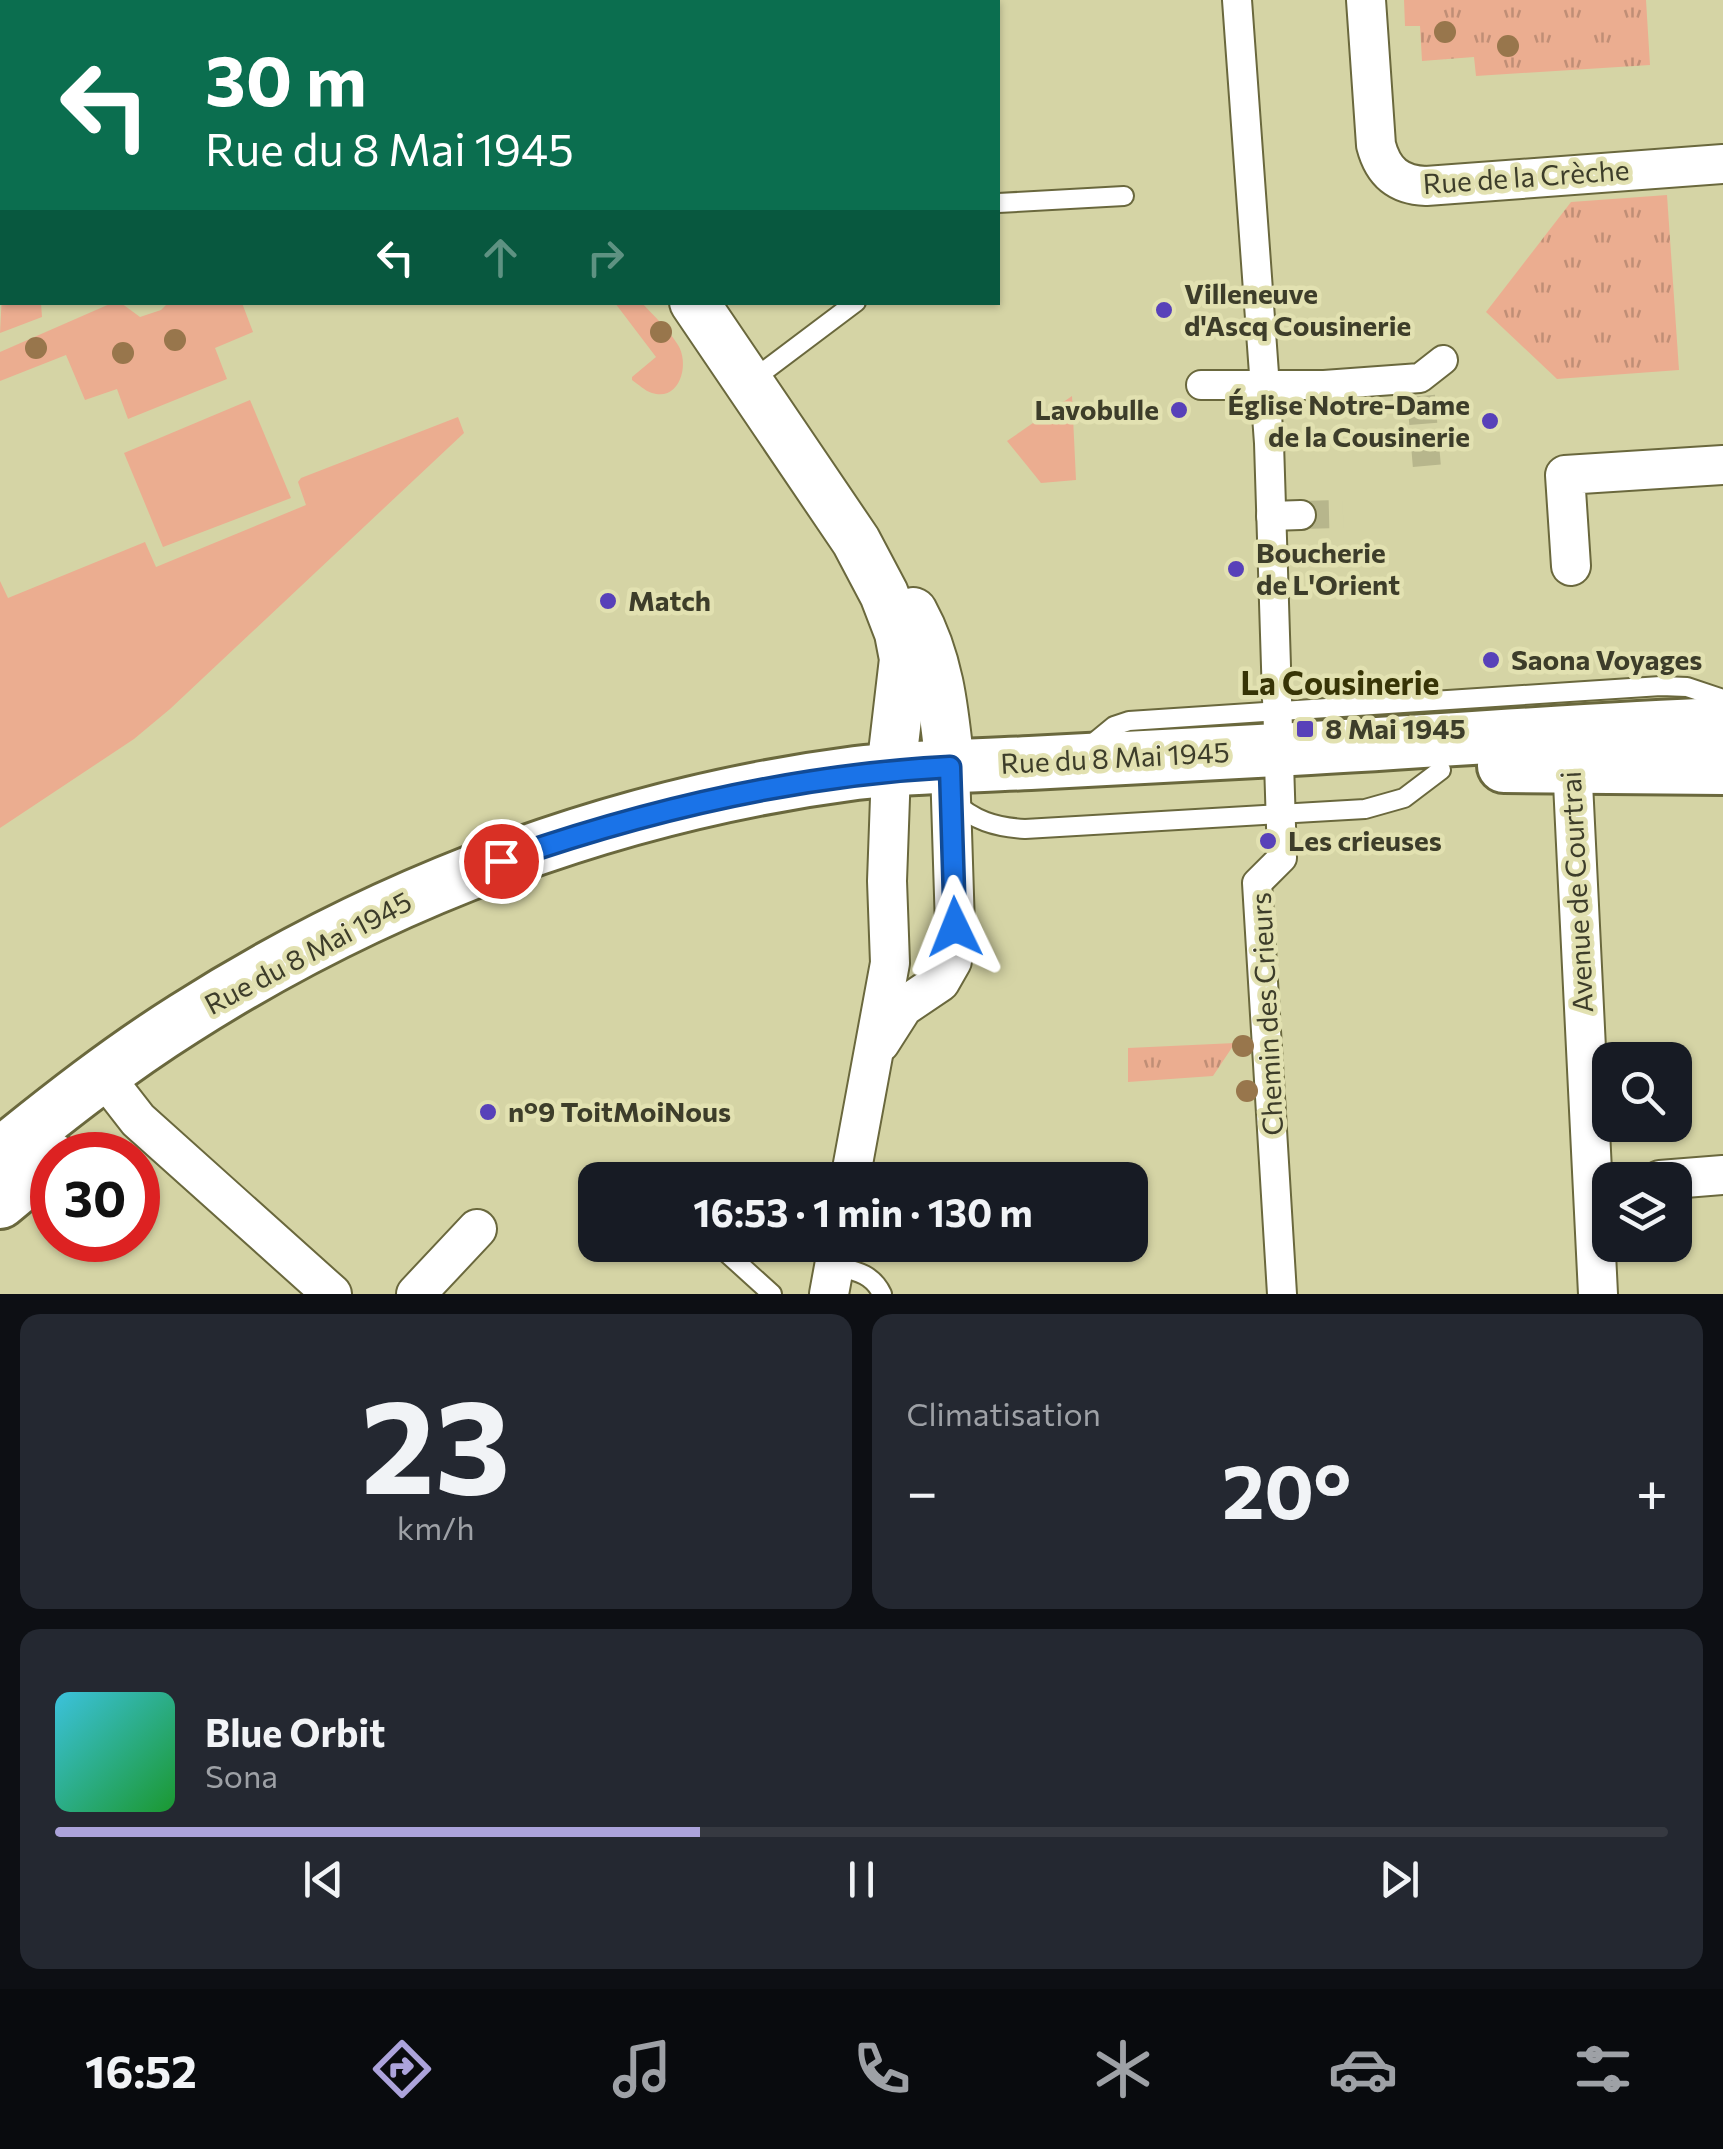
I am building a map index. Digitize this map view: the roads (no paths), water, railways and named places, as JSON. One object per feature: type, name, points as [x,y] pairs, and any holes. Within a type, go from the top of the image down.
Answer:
[{"type":"main road","name":"Rue du 8 Mai 1945","points":[[951,783],[1073,761],[1441,770],[1723,724]]},
{"type":"main road","name":"Rue du 8 Mai 1945","points":[[21,1173],[200,1009],[329,935],[501,861],[693,804],[834,776],[891,788],[1571,748],[1723,768]]},
{"type":"street","name":"Chemin des Crieurs","points":[[1238,0],[1270,443],[1282,858],[1257,882],[1282,1294]]},
{"type":"street","name":"Rue de la Crèche","points":[[1366,0],[1376,145],[1384,167],[1404,184],[1426,186],[1723,164]]},
{"type":"street","points":[[681,305],[746,384]]},
{"type":"street","points":[[696,305],[856,541],[896,587],[923,629],[939,675],[951,783],[955,927],[952,961],[940,982],[903,1007],[874,1054]]},
{"type":"street","points":[[1200,385],[1421,387],[1443,360]]},
{"type":"street","points":[[1571,566],[1565,476],[1723,465]]},
{"type":"street","points":[[1271,516],[1301,515]]},
{"type":"street","points":[[853,1162],[890,963],[887,881],[891,788],[903,678],[903,644],[884,594],[856,541]]},
{"type":"street","name":"Avenue de Courtrai","points":[[1571,748],[1599,1162]]},
{"type":"street","points":[[113,1089],[332,1294]]},
{"type":"street","points":[[1692,1177],[1723,1175]]},
{"type":"street","points":[[416,1294],[477,1229]]},
{"type":"street","name":"Avenue de Courtrai","points":[[1598,1294],[1599,1262]]},
{"type":"lane","points":[[1000,203],[1124,196]]},
{"type":"lane","points":[[746,384],[852,305]]},
{"type":"lane","points":[[1279,765],[1660,686],[1687,687],[1723,700]]},
{"type":"lane","points":[[737,1262],[772,1294]]},
{"type":"lane","points":[[833,1268],[866,1274],[882,1294]]},
{"type":"tunnel","points":[[1421,396],[1427,468]]},
{"type":"tunnel","points":[[1301,515],[1343,514]]},
{"type":"place","name":"Villeneuve d'Ascq Cousinerie","points":[[1164,310]]},
{"type":"place","name":"Lavobulle","points":[[1179,410]]},
{"type":"place","name":"Église Notre-Dame de la Cousinerie","points":[[1490,421]]},
{"type":"place","name":"Boucherie de L'Orient","points":[[1236,569]]},
{"type":"place","name":"Match","points":[[608,601]]},
{"type":"place","name":"Saona Voyages","points":[[1491,660]]},
{"type":"place","name":"8 Mai 1945","points":[[1305,729]]},
{"type":"place","name":"Les crieuses","points":[[1268,841]]},
{"type":"place","name":"n°9 ToitMoiNous","points":[[488,1112]]},
{"type":"district","name":"La Cousinerie","points":[[1340,684]]}]
